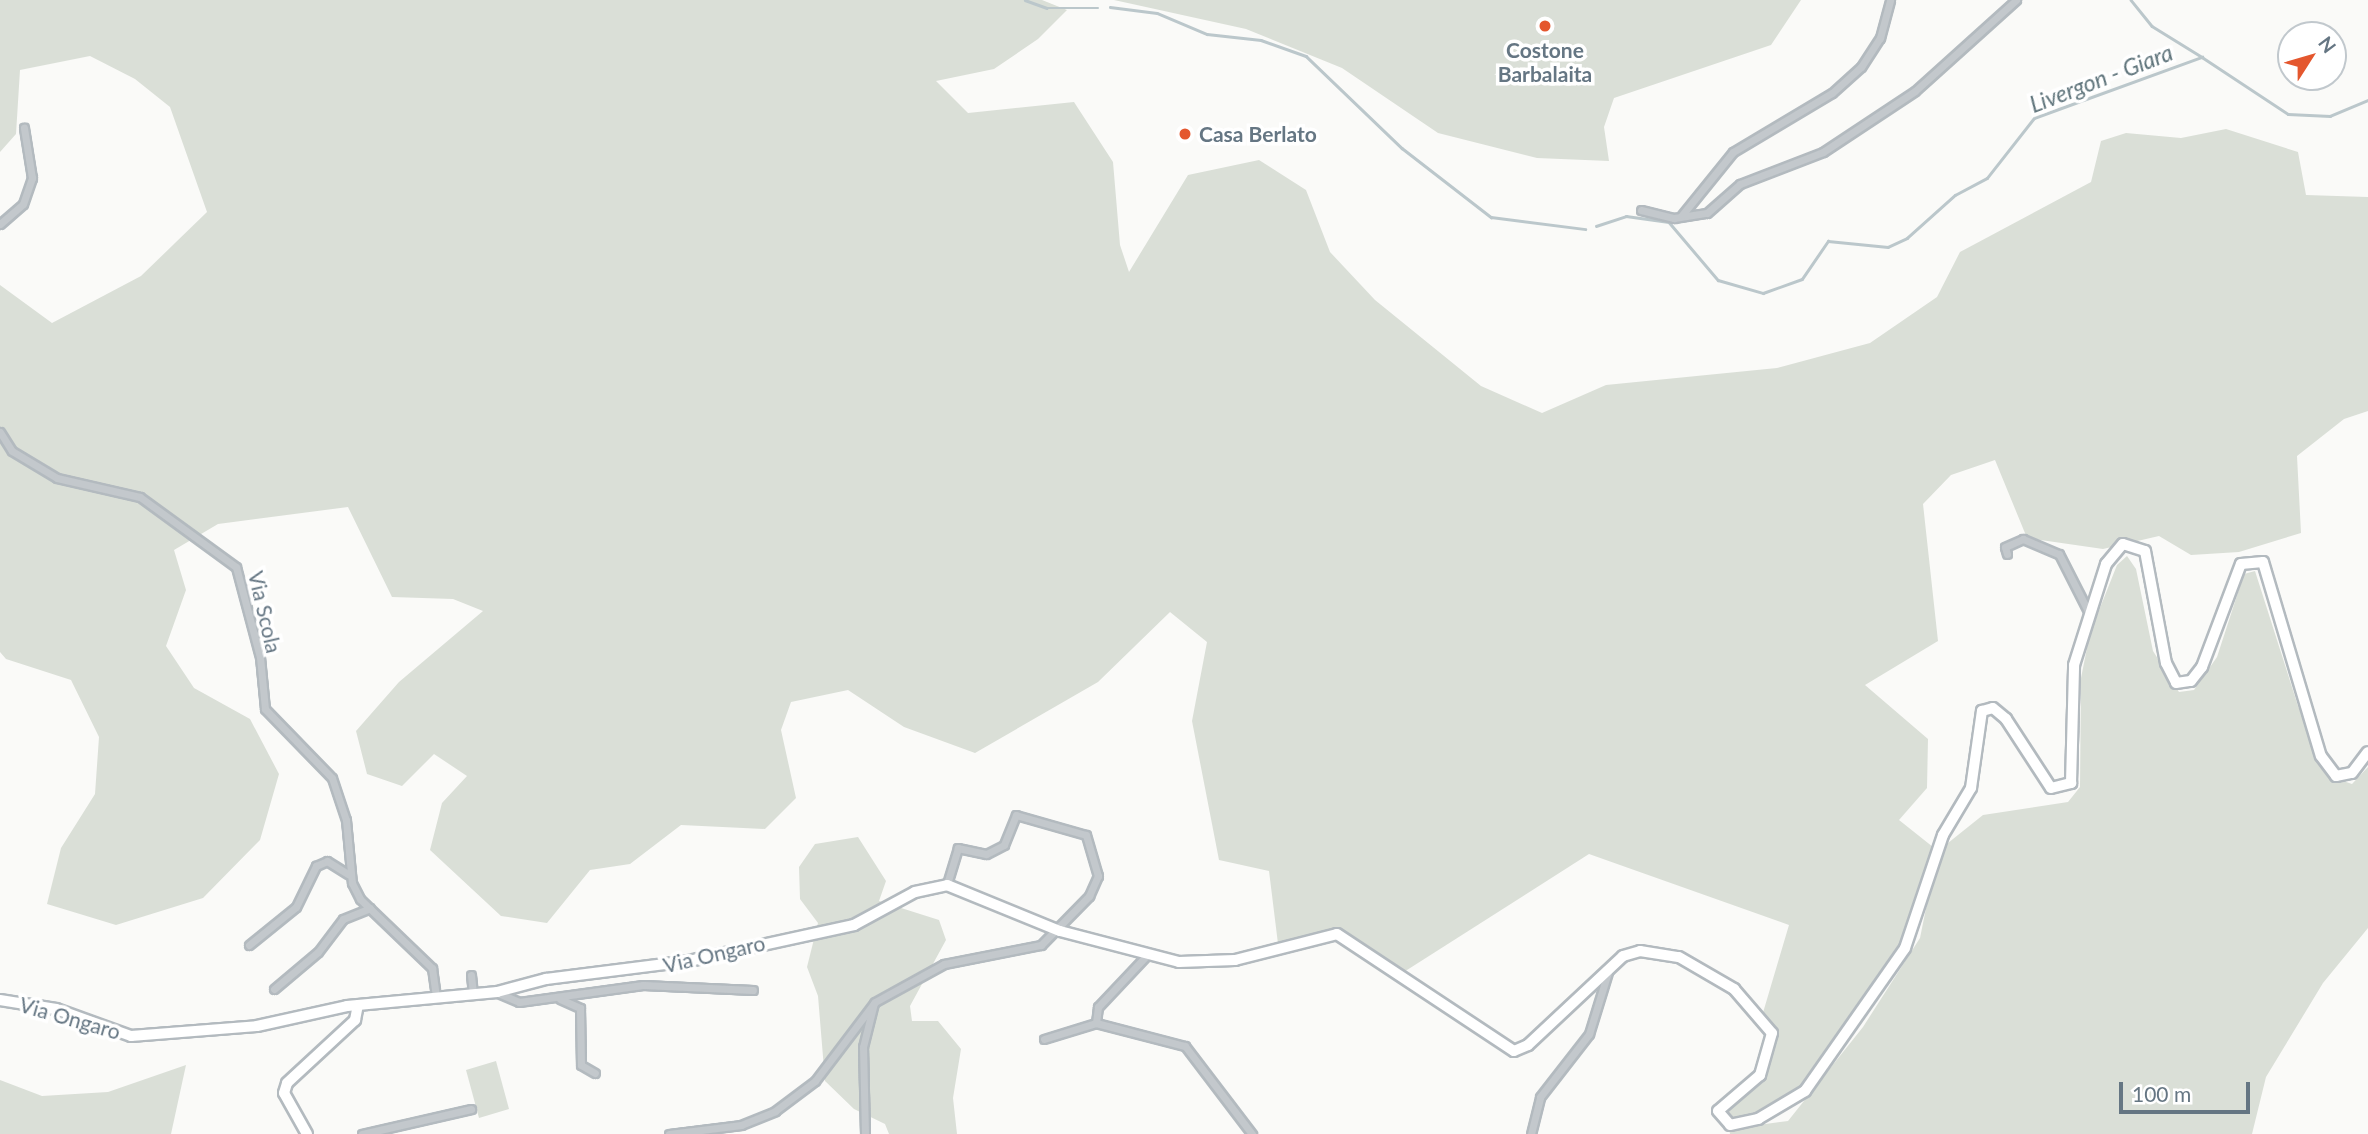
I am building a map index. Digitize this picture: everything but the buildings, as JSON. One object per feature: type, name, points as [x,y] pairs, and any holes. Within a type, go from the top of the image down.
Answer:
[{"type":"main road","points":[[947,885],[1060,931],[1148,954],[1217,963],[1337,934],[1514,1051],[1528,1045],[1609,968],[1640,951],[1698,964],[1734,989],[1772,1034],[1760,1074],[1718,1111],[1730,1125],[1758,1119],[1812,1083],[1913,933],[1943,835],[1971,788],[1982,711],[1993,708],[2006,719],[2051,788],[2071,783],[2071,681],[2089,613],[2110,555],[2123,544],[2140,545],[2169,673],[2184,683],[2217,640],[2241,564],[2258,558],[2267,567],[2329,770],[2336,776],[2352,773],[2368,752]]},
{"type":"main road","name":"Via Ongaro","points":[[0,1000],[144,1037],[257,1026],[358,1005],[497,992],[546,979],[670,965],[855,925],[915,892],[947,885]]},
{"type":"main road","points":[[307,1134],[284,1093],[287,1083],[355,1020],[358,1005]]},
{"type":"street","points":[[1682,215],[1733,152],[1832,93],[1861,67],[1880,38],[1890,0]]},
{"type":"street","points":[[1641,210],[1682,215],[1707,213],[1740,184],[1823,152],[1896,105],[2016,0]]},
{"type":"street","points":[[0,224],[23,204],[32,178],[24,128]]},
{"type":"street","name":"Via Scola","points":[[0,432],[12,451],[57,478],[140,497],[236,567],[256,640],[265,709],[332,778],[346,820],[348,874]]},
{"type":"street","points":[[2007,554],[2005,547],[2023,538],[2059,554],[2089,613]]},
{"type":"street","points":[[669,1134],[741,1125],[775,1111],[815,1082],[875,1002],[944,964],[1017,954],[1060,931],[1097,882],[1086,835],[1076,830],[1058,831],[1016,815],[1004,845],[986,853],[957,848],[947,885]]},
{"type":"street","points":[[249,945],[296,907],[316,866],[327,861],[348,874],[370,908],[432,968],[436,997]]},
{"type":"street","points":[[274,989],[318,952],[343,919],[370,908]]},
{"type":"street","points":[[1096,1023],[1098,1007],[1148,954]]},
{"type":"street","points":[[1531,1134],[1540,1097],[1589,1034],[1609,968]]},
{"type":"street","points":[[471,975],[473,993]]},
{"type":"street","points":[[497,992],[519,1002],[643,985],[753,990]]},
{"type":"street","points":[[556,998],[580,1008],[581,1065],[594,1073]]},
{"type":"street","points":[[866,1134],[863,1047],[875,1002]]},
{"type":"street","points":[[1044,1039],[1096,1023],[1185,1046],[1252,1134]]},
{"type":"street","points":[[362,1134],[471,1109]]},
{"type":"shaded area","points":[[0,0],[1042,0],[1067,10],[1038,39],[994,69],[936,81],[968,113],[1074,102],[1113,162],[1120,245],[1129,272],[1188,175],[1259,160],[1306,190],[1330,252],[1375,300],[1481,386],[1542,413],[1606,385],[1777,368],[1870,343],[1937,297],[1960,252],[2091,182],[2101,141],[2126,133],[2181,138],[2226,129],[2298,152],[2306,195],[2368,197],[2368,411],[2344,419],[2297,456],[2301,533],[2239,552],[2191,555],[2159,536],[2103,549],[2027,538],[1995,460],[1951,475],[1923,504],[1938,641],[1865,685],[1928,739],[1927,788],[1899,820],[1938,851],[1983,815],[2068,802],[2080,787],[2081,678],[2090,633],[2117,565],[2127,556],[2136,569],[2153,651],[2179,692],[2194,690],[2217,657],[2244,574],[2255,571],[2298,706],[2329,776],[2352,784],[2368,767],[2368,928],[2323,983],[2266,1077],[2252,1134],[1730,1134],[1729,1129],[1788,1121],[1863,1027],[1920,938],[1935,864],[1919,917],[1880,985],[1805,1091],[1758,1119],[1731,1122],[1724,1105],[1750,1085],[1772,1033],[1762,1016],[1789,925],[1589,854],[1396,977],[1351,944],[1330,939],[1279,952],[1269,871],[1219,860],[1192,721],[1207,642],[1170,612],[1098,682],[975,753],[904,727],[848,690],[791,702],[781,730],[796,798],[765,829],[681,825],[630,864],[590,870],[547,923],[501,916],[430,850],[442,803],[467,776],[434,754],[402,786],[367,774],[356,731],[399,682],[483,611],[453,599],[392,597],[348,507],[218,524],[174,550],[186,590],[166,646],[194,688],[250,719],[279,774],[260,840],[203,898],[116,925],[47,904],[61,848],[95,794],[99,737],[71,680],[6,659],[0,652],[0,285],[52,323],[141,276],[207,212],[170,107],[135,79],[90,56],[20,70],[16,134],[0,152]]},
{"type":"shaded area","points":[[1114,0],[1801,0],[1771,45],[1614,98],[1604,127],[1609,161],[1537,158],[1438,133],[1342,68],[1246,29]]},
{"type":"shaded area","points":[[858,837],[886,881],[879,901],[939,920],[946,940],[910,1006],[912,1021],[938,1021],[961,1049],[953,1098],[957,1134],[889,1134],[885,1124],[854,1109],[825,1081],[818,996],[807,967],[818,923],[800,899],[799,867],[815,844]]},
{"type":"shaded area","points":[[496,1061],[509,1109],[479,1118],[466,1070]]},
{"type":"shaded area","points":[[186,1065],[171,1134],[0,1134],[0,1080],[42,1096],[108,1092]]},
{"type":"waterway","name":"Livergon - Giara","points":[[1025,0],[1047,8],[1098,8]]},
{"type":"waterway","points":[[2131,0],[2152,26],[2202,57]]},
{"type":"waterway","name":"Livergon - Giara","points":[[1110,7],[1157,13],[1207,34],[1261,40],[1306,56],[1402,148],[1491,217],[1585,229]]},
{"type":"waterway","name":"Livergon - Giara","points":[[1596,226],[1626,216],[1669,222],[1718,280],[1763,293],[1802,279],[1828,241],[1888,247],[1907,238],[1955,195],[1987,178],[2034,118],[2202,57],[2288,114],[2330,116],[2368,100]]},
{"type":"place","name":"Costone Barbalaita","points":[[1545,26]]},
{"type":"place","name":"Casa Berlato","points":[[1185,134]]}]
